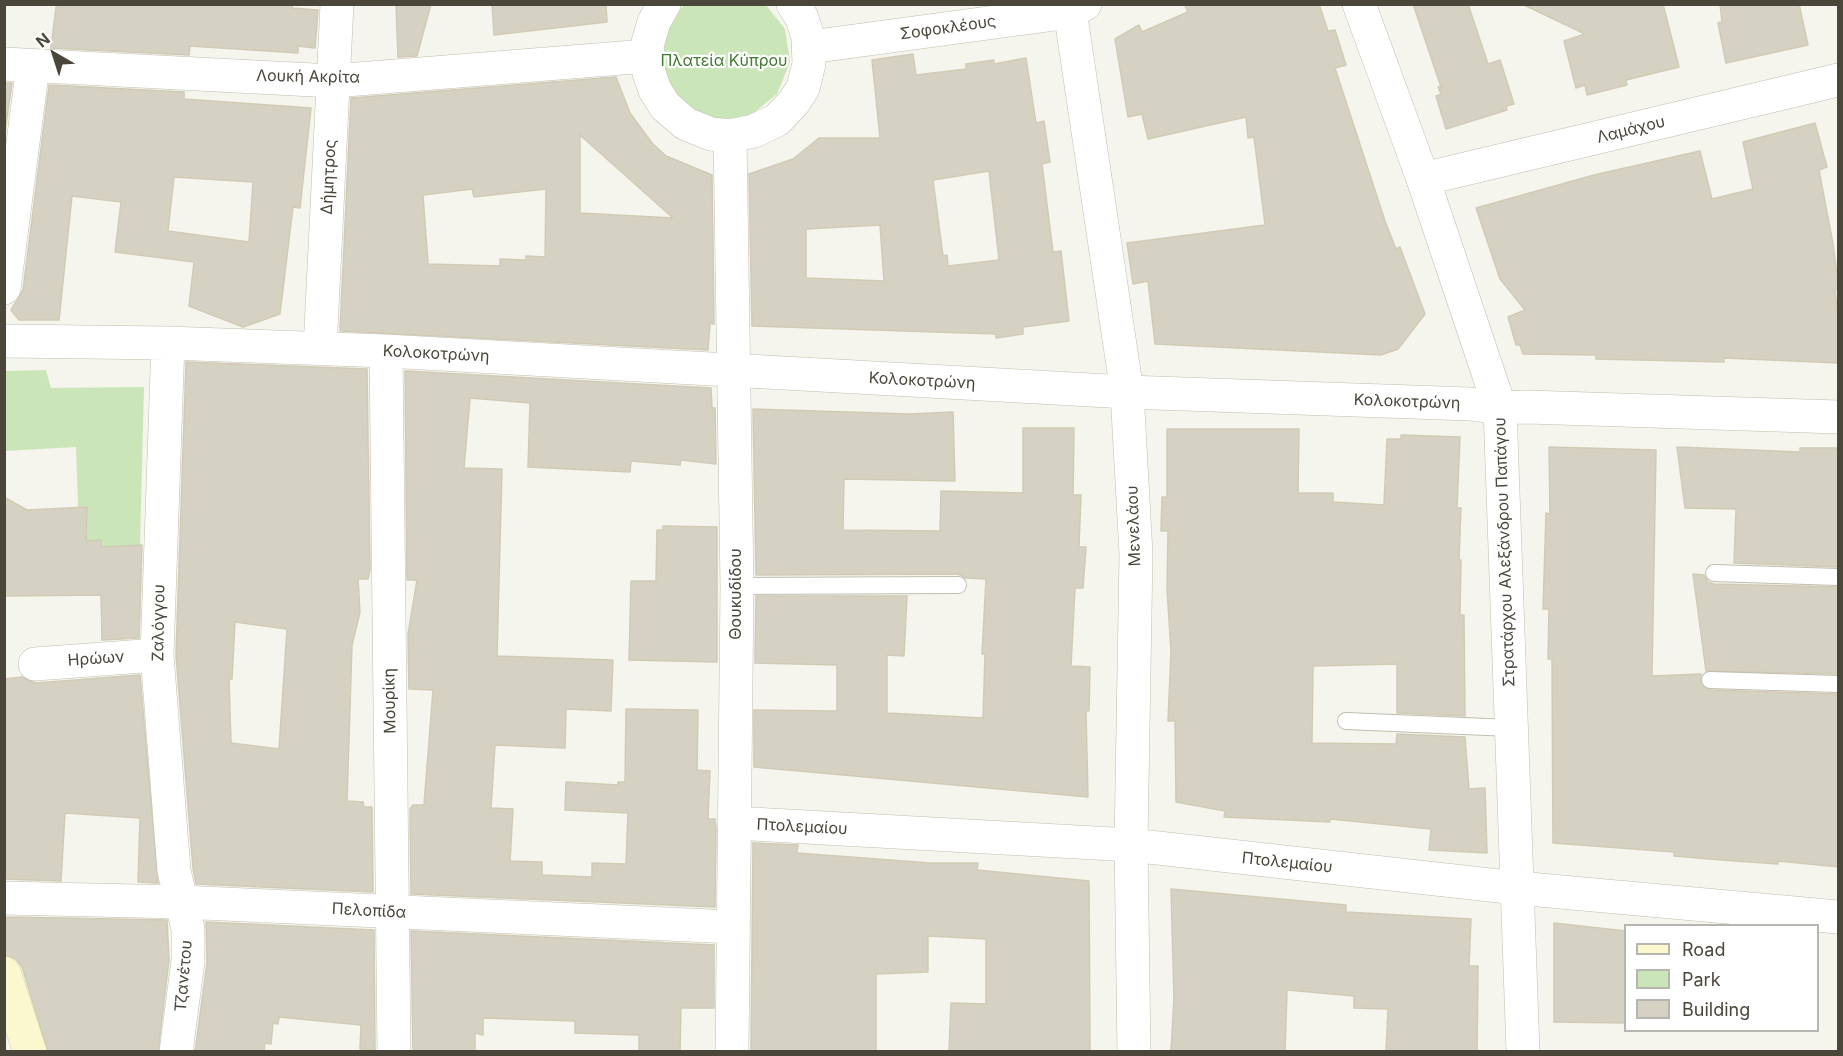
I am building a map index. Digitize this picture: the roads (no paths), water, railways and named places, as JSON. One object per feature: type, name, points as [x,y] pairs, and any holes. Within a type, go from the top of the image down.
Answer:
[{"type":"main road","points":[[4,973],[30,1052]]},
{"type":"street","name":"Δήμητρος","points":[[320,349],[337,4]]},
{"type":"street","points":[[664,4],[651,30],[647,56],[655,90],[671,112],[694,128],[711,134],[730,136],[762,128],[789,108],[806,80],[810,47],[806,27],[793,4]]},
{"type":"street","name":"Στρατάρχου Αλεξάνδρου Παπάγου","points":[[1359,4],[1423,180],[1500,408],[1522,1052]]},
{"type":"street","name":"Σοφοκλέους","points":[[810,47],[1075,7]]},
{"type":"street","name":"Μενελάου","points":[[1075,7],[1127,392],[1136,554],[1131,845],[1134,1052]]},
{"type":"street","name":"Λουκή Ακρίτα","points":[[19,65],[333,81],[647,56]]},
{"type":"street","points":[[4,288],[19,65]]},
{"type":"street","name":"Λαμάχου","points":[[1423,180],[1839,80]]},
{"type":"street","name":"Θουκυδίδου","points":[[730,136],[737,585],[732,1052]]},
{"type":"street","name":"Κολοκοτρώνη","points":[[4,341],[168,342],[386,351],[1127,392],[1470,404],[1500,408],[1539,407],[1839,417]]},
{"type":"street","name":"Ζαλόγγου","points":[[168,342],[158,655],[174,871],[180,902]]},
{"type":"street","name":"Μουρίκη","points":[[386,351],[394,1052]]},
{"type":"street","name":"Ηρώων","points":[[35,664],[158,655]]},
{"type":"street","name":"Πτολεμαίου","points":[[734,823],[1131,845],[1517,888],[1839,917]]},
{"type":"street","name":"Πελοπίδα","points":[[4,898],[180,902],[733,927]]},
{"type":"street","name":"Τζανέτου","points":[[176,1052],[188,950],[188,928],[180,902]]},
{"type":"lane","points":[[1714,573],[1839,577]]},
{"type":"lane","points":[[737,585],[958,585]]},
{"type":"lane","points":[[1710,680],[1839,684]]},
{"type":"lane","points":[[1346,721],[1511,728]]},
{"type":"park label","name":"Πλατεία Κύπρου","points":[[724,61]]}]
